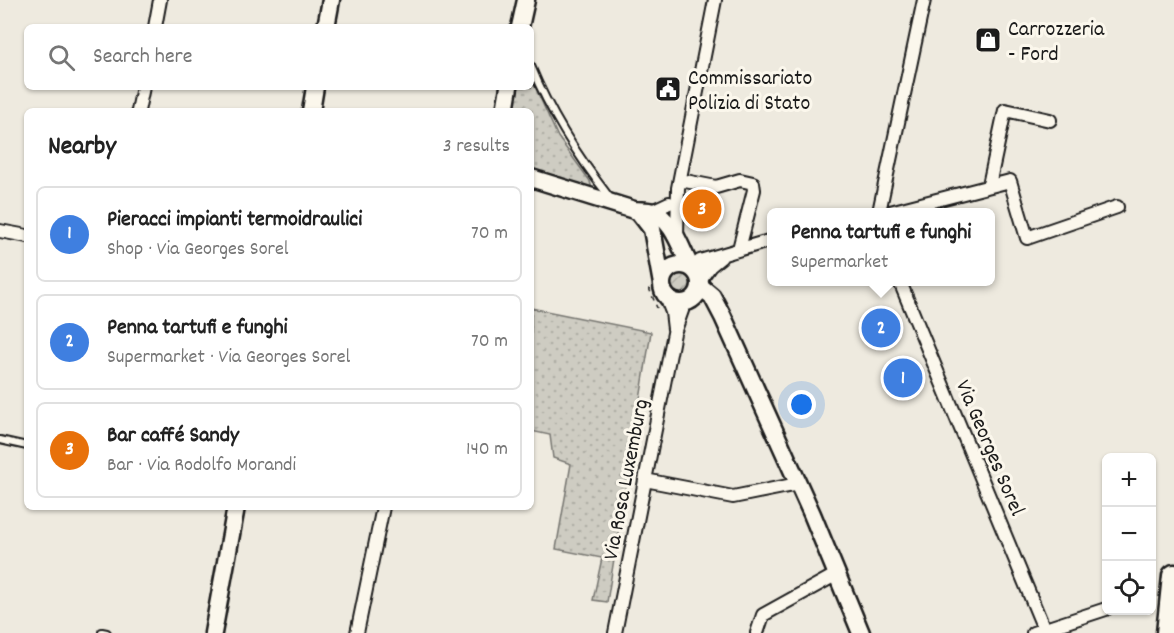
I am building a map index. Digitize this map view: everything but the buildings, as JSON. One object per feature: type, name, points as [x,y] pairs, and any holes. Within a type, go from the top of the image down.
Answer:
[{"type":"highway","points":[[1160,581],[1168,633]]},
{"type":"street","points":[[156,24],[160,0]]},
{"type":"street","points":[[327,24],[331,0]]},
{"type":"street","points":[[521,24],[526,0]]},
{"type":"street","points":[[678,241],[679,184],[715,0]]},
{"type":"street","points":[[880,208],[924,0]]},
{"type":"street","points":[[139,108],[142,90]]},
{"type":"street","points":[[311,108],[314,90]]},
{"type":"street","points":[[506,108],[508,90]]},
{"type":"street","points":[[989,185],[1005,110],[1050,120]]},
{"type":"street","points":[[534,179],[613,202],[655,210],[678,241],[693,284]]},
{"type":"street","points":[[679,184],[716,187],[740,180],[753,183],[754,190],[739,249]]},
{"type":"street","points":[[908,208],[1010,180],[1027,238],[1117,207]]},
{"type":"street","points":[[656,243],[652,229],[655,210],[679,184]]},
{"type":"street","points":[[655,210],[658,287],[672,301],[722,257],[739,249],[767,241]]},
{"type":"street","points":[[0,231],[24,235]]},
{"type":"street","points":[[658,287],[671,267],[712,296],[798,484],[861,633]]},
{"type":"street","name":"Via Rosa Luxemburg","points":[[615,633],[674,333],[693,284]]},
{"type":"street","name":"Via Georges Sorel","points":[[902,286],[1039,631],[1102,611]]},
{"type":"street","name":"Via Rosa Luxemburg","points":[[658,287],[672,312],[674,333]]},
{"type":"street","points":[[645,480],[733,497],[798,484]]},
{"type":"street","points":[[213,633],[235,510]]},
{"type":"street","points":[[357,633],[382,510]]},
{"type":"street","points":[[757,633],[763,615],[837,574]]},
{"type":"lane","points":[[534,72],[569,143],[613,202]]},
{"type":"lane","points":[[0,440],[24,445]]},
{"type":"path","points":[[658,287],[649,292],[658,310]]},
{"type":"shaded area","points":[[534,85],[558,137],[590,181],[592,189],[534,170],[534,108],[514,108],[518,90],[534,90]]},
{"type":"shaded area","points":[[682,270],[691,274],[695,283],[691,292],[682,296],[673,292],[669,283],[673,274]]},
{"type":"shaded area","points":[[534,309],[651,332],[607,602],[593,600],[602,558],[556,549],[571,464],[553,458],[550,435],[534,432]]},
{"type":"place","name":"Carrozzeria - Ford","points":[[988,40]]},
{"type":"place","name":"Commissariato Polizia di Stato","points":[[668,89]]},
{"type":"place","name":"Bar caffé Sandy","points":[[702,209]]},
{"type":"place","name":"Penna tartufi e funghi","points":[[881,328]]},
{"type":"place","name":"Pieracci impianti termoidraulici","points":[[903,378]]}]
